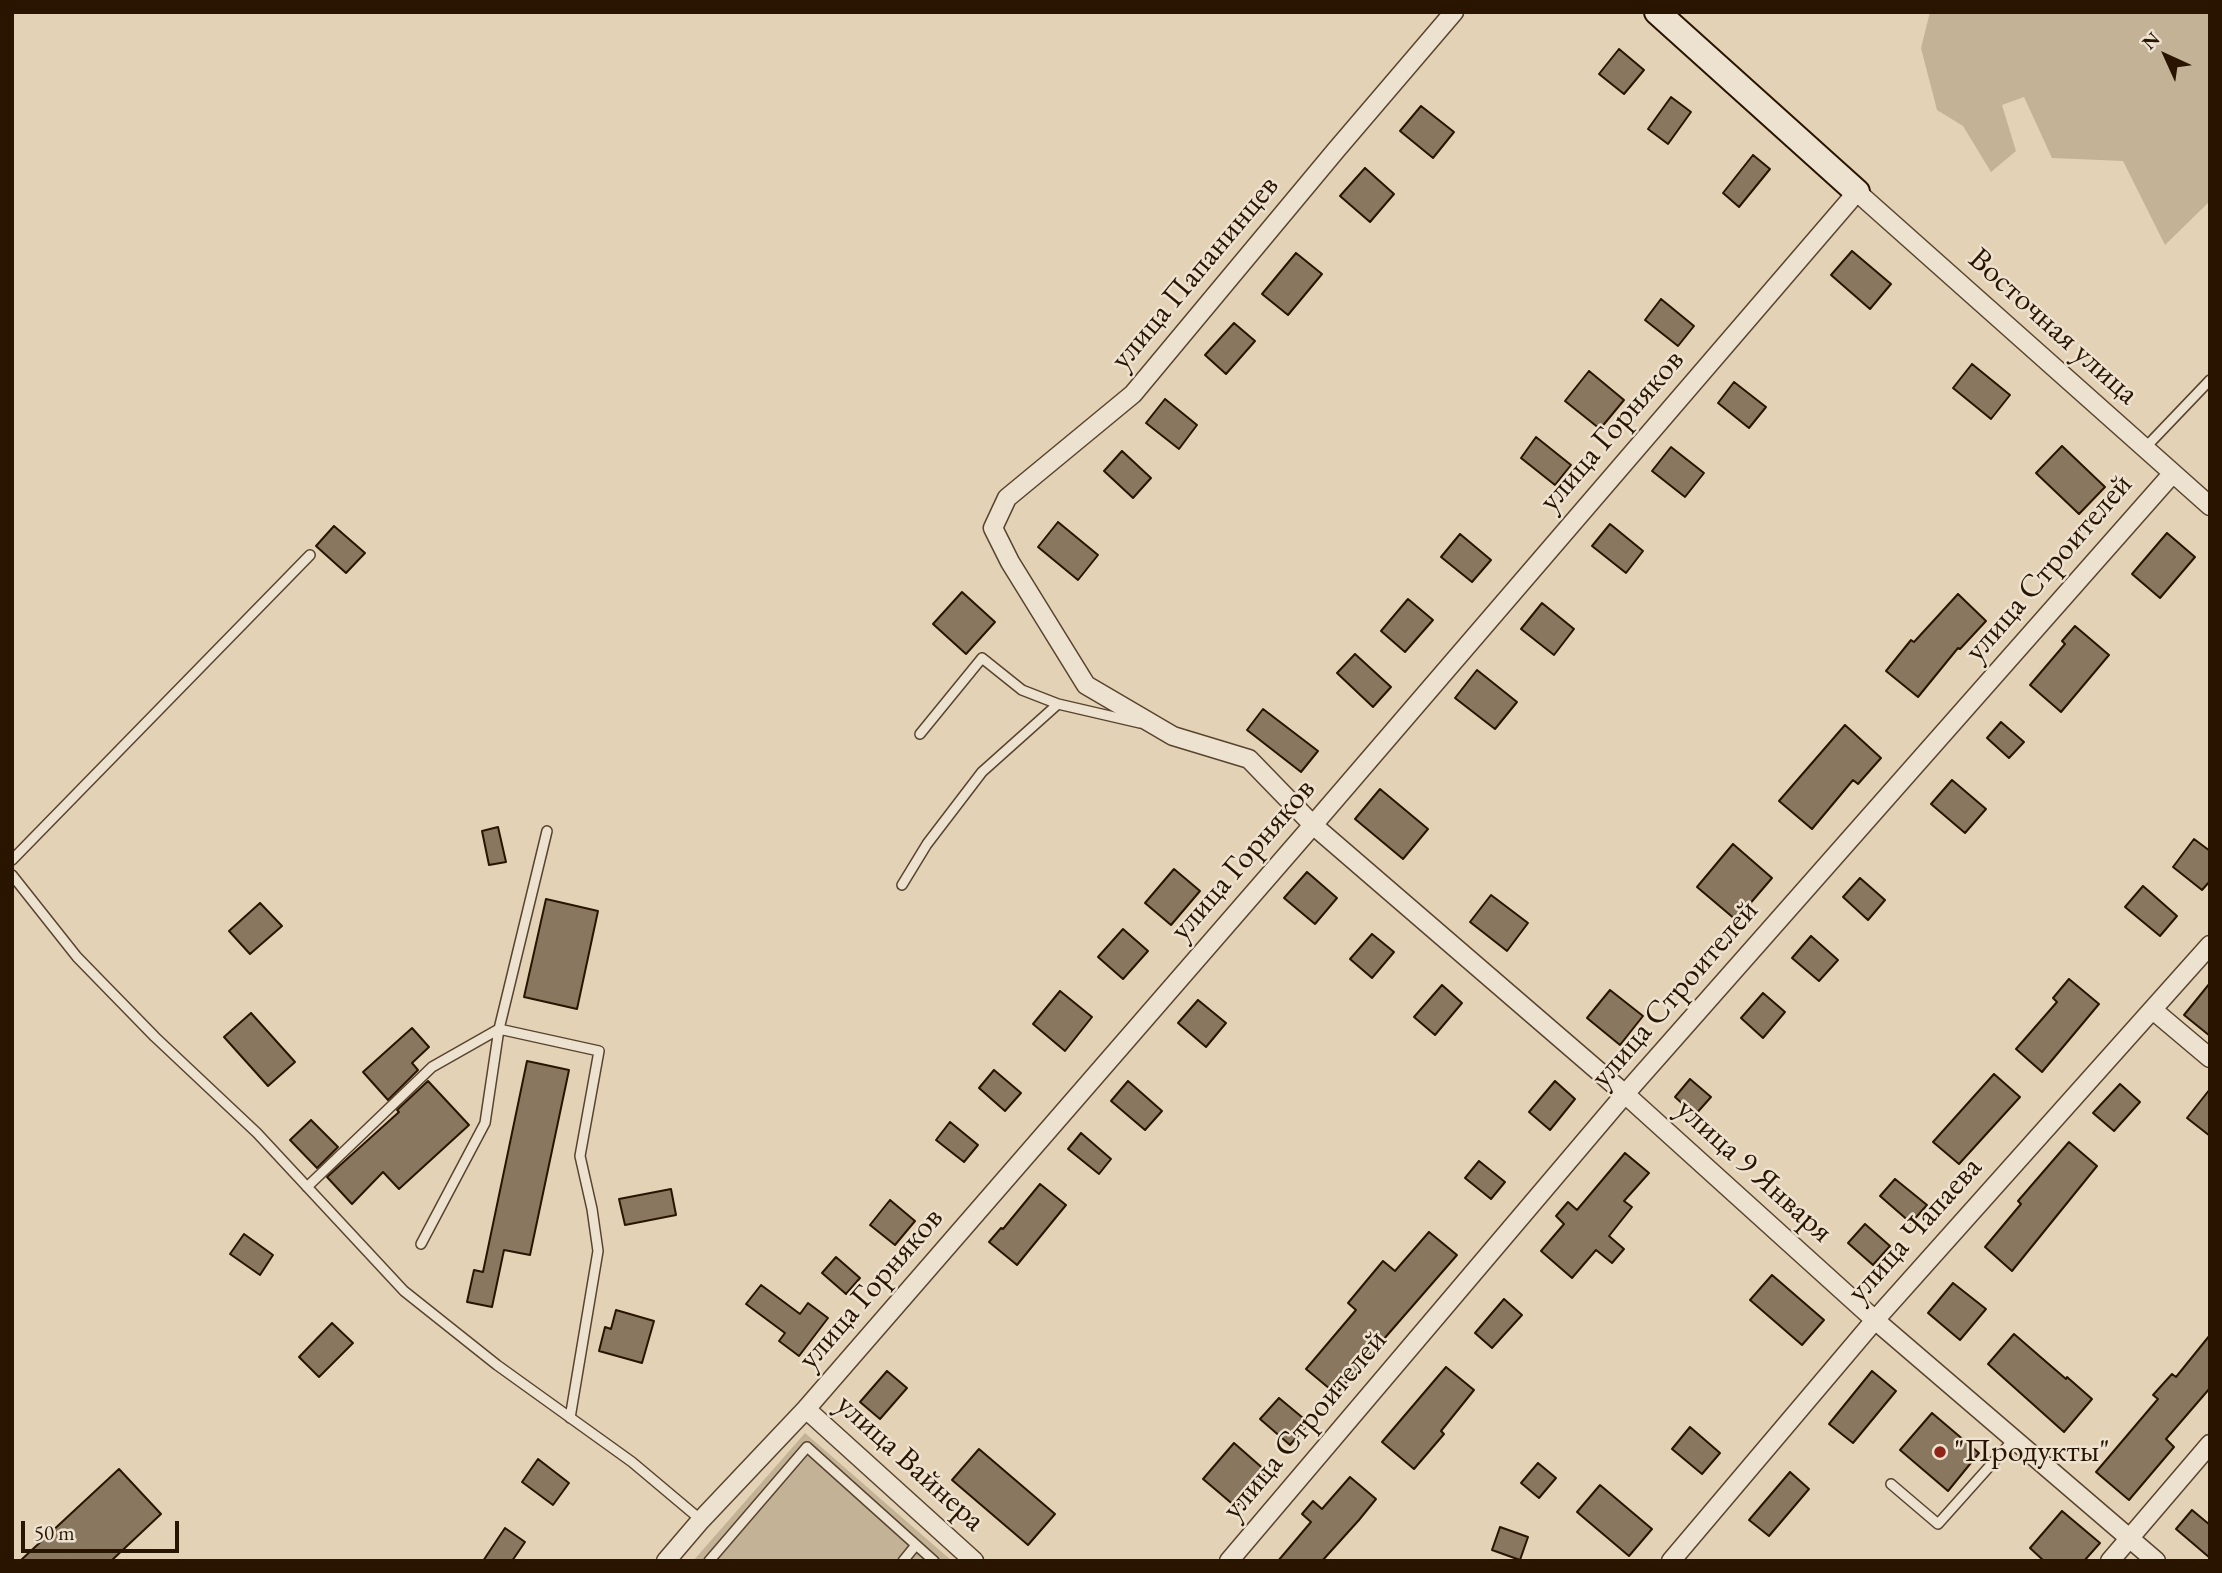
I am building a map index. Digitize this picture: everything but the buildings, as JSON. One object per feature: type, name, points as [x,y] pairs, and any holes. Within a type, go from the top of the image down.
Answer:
[{"type":"street","name":"улица Папанинцев","points":[[1010,562],[993,528],[1007,498],[1133,394],[1454,12]]},
{"type":"street","points":[[1657,12],[1857,192]]},
{"type":"street","name":"Восточная улица","points":[[1857,192],[2210,506]]},
{"type":"street","name":"улица Горняков","points":[[666,1561],[806,1409],[1857,192]]},
{"type":"street","name":"улица Строителей","points":[[1229,1561],[1626,1094],[2173,473]]},
{"type":"street","name":"улица 9 Января","points":[[1010,562],[1086,685],[1173,736],[1249,759],[1313,825],[1626,1094],[1875,1320],[2156,1561]]},
{"type":"street","name":"улица Чапаева","points":[[1671,1561],[1875,1320],[2210,945]]},
{"type":"street","points":[[2153,1010],[2210,1058]]},
{"type":"street","name":"улица Вайнера","points":[[806,1409],[974,1561]]},
{"type":"street","points":[[2110,1561],[2210,1444]]},
{"type":"lane","points":[[2145,448],[2210,380]]},
{"type":"lane","points":[[12,860],[310,555]]},
{"type":"lane","points":[[920,734],[982,658],[1022,690],[1058,704],[1159,727]]},
{"type":"lane","points":[[902,885],[927,844],[982,772],[1058,704]]},
{"type":"lane","points":[[421,1244],[485,1123],[499,1029],[547,831]]},
{"type":"lane","points":[[12,875],[77,957],[155,1037],[257,1133],[404,1291],[497,1365],[632,1462],[701,1520]]},
{"type":"lane","points":[[307,1187],[432,1066],[499,1029],[599,1051],[580,1156],[598,1251],[570,1418]]},
{"type":"lane","points":[[1891,1484],[1938,1524],[2014,1439]]},
{"type":"lane","points":[[709,1561],[807,1447],[934,1561]]},
{"type":"lane","points":[[903,1561],[916,1545]]},
{"type":"shaded area","points":[[1930,12],[2210,12],[2210,201],[2165,245],[2123,161],[2052,158],[2024,97],[2002,105],[2016,151],[1991,172],[1963,126],[1937,110],[1921,48]]},
{"type":"shaded area","points":[[805,1433],[952,1561],[693,1561]]},
{"type":"place","name":"\"Продукты\"","points":[[1940,1452]]}]
